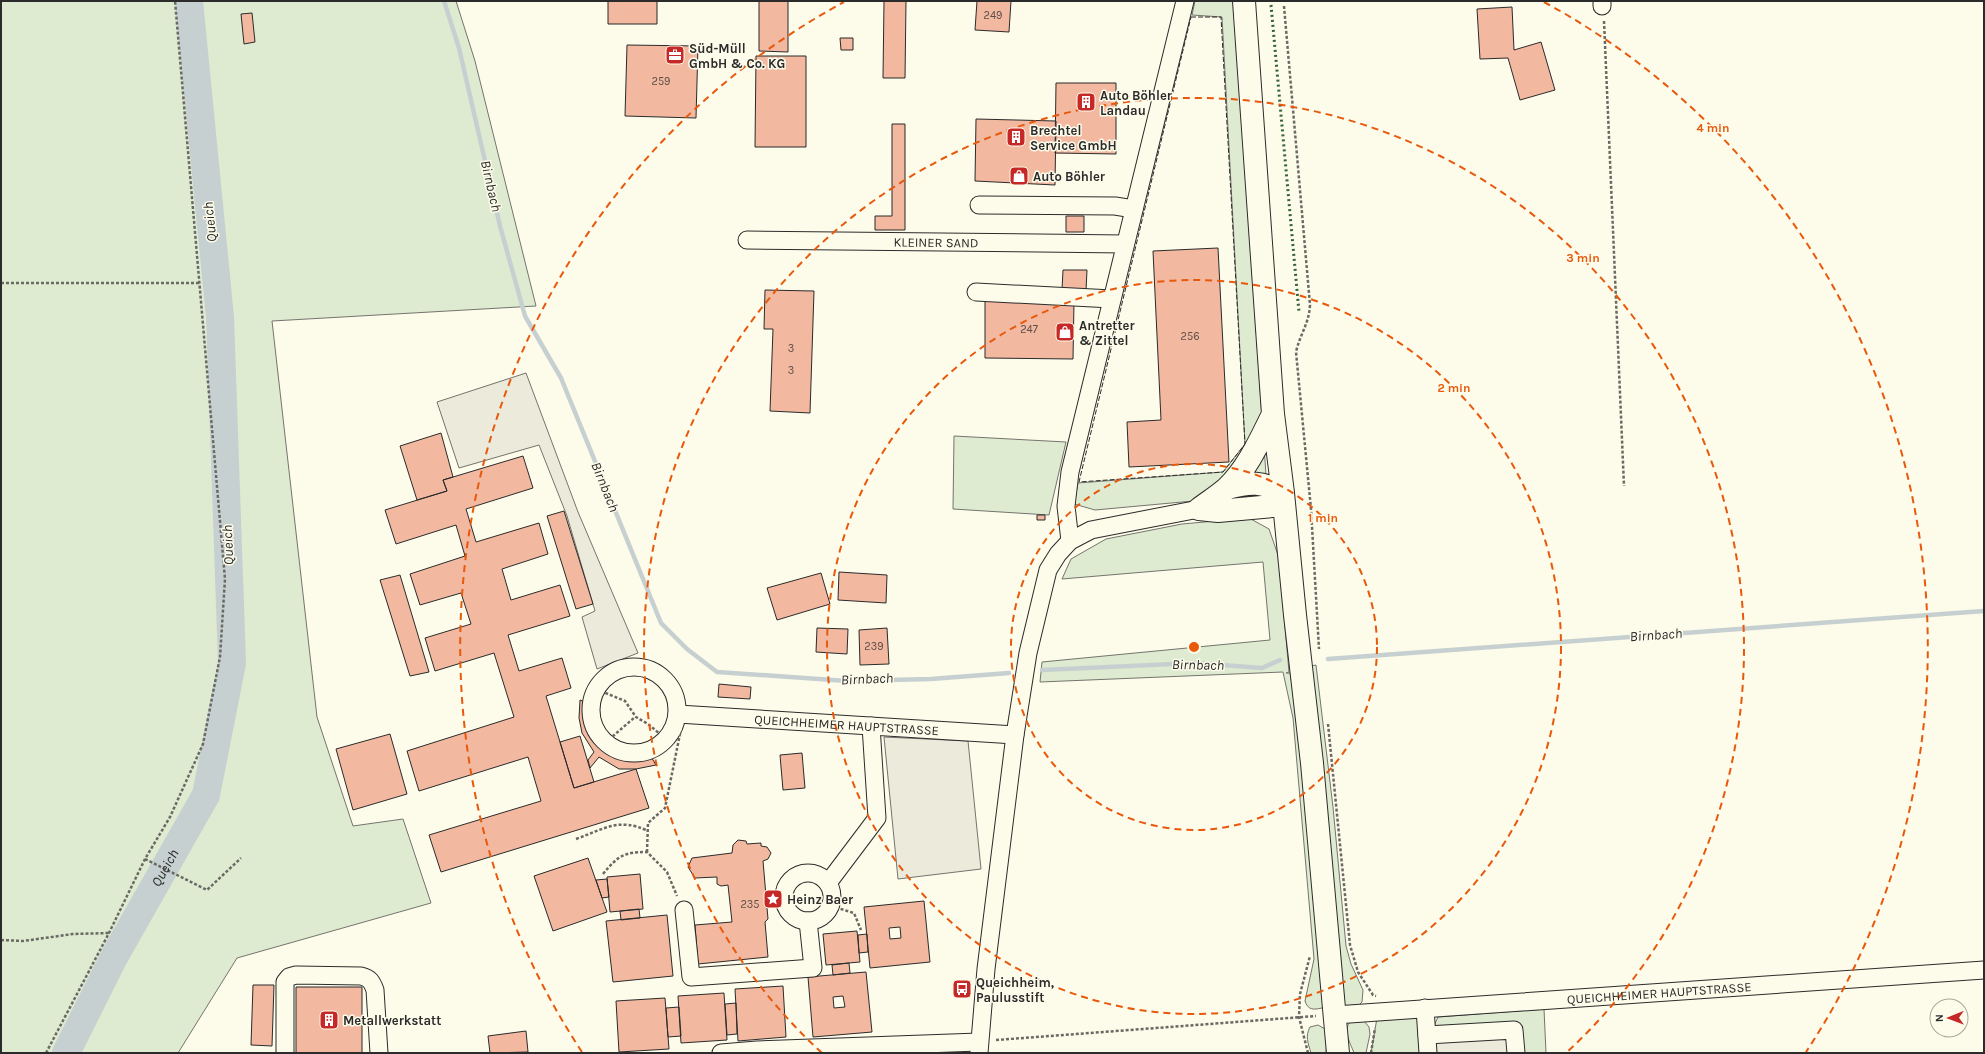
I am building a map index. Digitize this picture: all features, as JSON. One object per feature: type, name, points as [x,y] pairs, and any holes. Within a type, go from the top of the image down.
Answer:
[{"type":"main road","points":[[1244,1],[1272,414],[1284,499],[1312,762],[1338,1053]]},
{"type":"main road","points":[[1199,509],[1227,488],[1247,463],[1272,414]]},
{"type":"main road","points":[[1227,488],[1256,483],[1266,484],[1284,499]]},
{"type":"main road","points":[[1199,509],[1218,511],[1284,499]]},
{"type":"street","points":[[1070,541],[1066,506],[1070,472],[1185,1]]},
{"type":"street","points":[[979,205],[1115,206],[1134,209]]},
{"type":"street","name":"KLEINER SAND","points":[[747,240],[1125,244]]},
{"type":"street","points":[[976,292],[1112,299]]},
{"type":"street","points":[[720,1053],[979,1047],[986,969],[1015,735],[1028,653],[1045,578],[1051,563],[1070,541],[1091,530],[1199,509]]},
{"type":"street","points":[[635,666],[650,669],[662,676],[672,687],[681,714],[675,727],[666,739],[657,747],[644,753],[630,754],[617,750],[605,743],[598,734],[593,723],[591,711],[592,700],[596,689],[606,676],[620,669],[635,666]]},
{"type":"street","name":"QUEICHHEIMER HAUPTSTRASSE","points":[[681,714],[1015,735]]},
{"type":"street","points":[[828,884],[877,818],[871,726]]},
{"type":"street","points":[[807,872],[815,873],[823,877],[828,884],[832,891],[831,906],[820,918],[808,921],[797,919],[775,902],[791,878],[799,874],[807,872]]},
{"type":"street","points":[[684,910],[690,977],[813,968],[808,921]]},
{"type":"street","name":"QUEICHHEIMER HAUPTSTRASSE","points":[[1334,1015],[1379,1004],[1426,1008],[1984,970]]},
{"type":"street","points":[[285,1053],[285,982],[288,977],[296,975],[367,977],[372,982],[375,990],[379,1053]]},
{"type":"street","points":[[1426,1008],[1430,1048],[1514,1030],[1516,1053]]},
{"type":"path","points":[[46,1053],[109,933],[145,859],[170,817],[203,744],[220,657],[225,579],[175,1]]},
{"type":"path","points":[[1602,4],[1624,486]]},
{"type":"path","points":[[1284,6],[1310,305],[1309,319],[1299,340],[1296,352],[1311,509],[1319,651]]},
{"type":"path","points":[[1,283],[200,283]]},
{"type":"path","points":[[596,689],[625,701],[636,717],[648,724],[666,739]]},
{"type":"path","points":[[646,852],[648,823],[665,808],[676,757],[681,714]]},
{"type":"path","points":[[605,743],[636,717]]},
{"type":"path","points":[[1327,719],[1350,945],[1358,972],[1379,1004],[1371,1053]]},
{"type":"path","points":[[576,839],[618,824],[634,825],[648,831]]},
{"type":"path","points":[[602,874],[616,857],[629,852],[646,852],[667,872],[684,910]]},
{"type":"path","points":[[145,859],[207,890],[241,858]]},
{"type":"path","points":[[831,906],[854,913],[861,930]]},
{"type":"path","points":[[1,940],[23,941],[73,934],[109,933]]},
{"type":"path","points":[[1308,1053],[1299,1017],[1300,994],[1310,956],[1310,950]]},
{"type":"path","points":[[979,1047],[1299,1017]]},
{"type":"green space","points":[[1,1],[456,1],[475,61],[536,306],[272,321],[317,717],[353,826],[403,819],[431,903],[237,958],[178,1053],[1,1053]]},
{"type":"green space","points":[[1195,1],[1234,1],[1263,432],[1236,473],[1193,501],[1095,510],[1074,504],[1078,483],[1223,472],[1245,444],[1222,17],[1192,15]]},
{"type":"green space","points":[[954,436],[1066,442],[1049,515],[953,509]]},
{"type":"green space","points":[[1264,446],[1266,475],[1248,478]]},
{"type":"green space","points":[[1249,518],[1269,529],[1279,558],[1289,672],[1286,673],[1290,673],[1299,723],[1324,1004],[1322,1008],[1319,1009],[1309,1008],[1305,1001],[1314,959],[1293,718],[1283,672],[1040,682],[1042,662],[1270,640],[1263,562],[1062,579],[1071,559],[1106,539],[1182,524]]},
{"type":"green space","points":[[1316,665],[1333,807],[1346,946],[1351,964],[1363,990],[1362,1002],[1357,1007],[1349,1008],[1344,1005],[1311,666]]},
{"type":"green space","points":[[1425,1008],[1423,1053],[1371,1053],[1378,1012]]},
{"type":"green space","points":[[1544,1009],[1546,1053],[1520,1053],[1432,1030],[1438,1017]]},
{"type":"green space","points":[[1351,1021],[1364,1021],[1369,1027],[1370,1034],[1366,1053],[1354,1053],[1347,1032],[1348,1025]]},
{"type":"green space","points":[[1318,1025],[1325,1029],[1327,1037],[1326,1053],[1311,1053],[1309,1046],[1307,1037],[1308,1030],[1310,1027]]},
{"type":"shaded area","points":[[526,373],[578,512],[638,653],[597,669],[582,617],[595,611],[567,516],[539,445],[459,468],[437,402]]},
{"type":"shaded area","points":[[884,737],[968,741],[981,869],[898,879]]},
{"type":"shaded area","points":[[1518,1025],[1520,1053],[1423,1053],[1422,1031]]},
{"type":"building","points":[[608,1],[657,1],[657,24],[608,24]]},
{"type":"building","points":[[759,1],[788,1],[788,52],[759,51]]},
{"type":"building","points":[[884,1],[906,1],[905,78],[883,78]]},
{"type":"building","points":[[977,1],[1011,1],[1009,32],[975,30]]},
{"type":"building","points":[[1512,7],[1514,50],[1541,42],[1555,90],[1520,100],[1508,58],[1480,59],[1477,9]]},
{"type":"building","points":[[252,13],[255,42],[244,44],[241,14]]},
{"type":"building","points":[[840,38],[853,38],[853,50],[841,50]]},
{"type":"building","points":[[627,45],[698,46],[696,118],[625,116]]},
{"type":"building","points":[[756,56],[806,56],[806,147],[755,147]]},
{"type":"building","name":"Auto Böhler Landau","points":[[1056,83],[1116,83],[1116,154],[1055,153]]},
{"type":"building","name":"Brechtel Service GmbH","points":[[976,119],[1056,121],[1055,185],[975,181]]},
{"type":"building","points":[[892,124],[905,124],[905,230],[875,230],[875,216],[892,216]]},
{"type":"building","points":[[1066,216],[1084,216],[1084,232],[1066,232]]},
{"type":"building","points":[[1218,248],[1229,462],[1129,467],[1127,422],[1161,420],[1153,251]]},
{"type":"building","points":[[1063,270],[1087,270],[1086,291],[1062,290]]},
{"type":"building","points":[[765,290],[814,291],[810,413],[770,411],[773,329],[764,329]]},
{"type":"building","points":[[985,299],[1074,301],[1073,359],[985,358]]},
{"type":"building","points":[[441,433],[453,477],[443,480],[447,491],[417,500],[400,446]]},
{"type":"building","points":[[523,456],[533,488],[466,509],[476,542],[539,523],[548,554],[502,569],[511,600],[560,585],[570,616],[508,635],[519,671],[562,658],[571,688],[546,696],[574,788],[636,769],[649,808],[441,872],[429,835],[541,801],[528,757],[419,791],[407,751],[514,717],[494,653],[435,671],[425,638],[471,624],[461,593],[420,605],[410,574],[465,556],[456,525],[396,544],[385,510],[447,491],[443,480]]},
{"type":"building","points":[[564,511],[593,604],[576,609],[547,516]]},
{"type":"building","points":[[1037,515],[1045,515],[1045,520],[1037,520]]},
{"type":"building","points":[[839,572],[887,575],[886,603],[838,600]]},
{"type":"building","points":[[821,573],[830,604],[777,620],[767,588]]},
{"type":"building","points":[[400,575],[429,672],[410,676],[380,580]]},
{"type":"building","points":[[817,628],[848,629],[847,654],[816,652]]},
{"type":"building","points":[[887,628],[889,664],[860,665],[859,630]]},
{"type":"building","points":[[719,684],[751,687],[750,699],[718,697]]},
{"type":"building","points":[[580,700],[590,704],[589,718],[592,731],[599,742],[608,751],[632,758],[650,755],[656,765],[636,769],[619,769],[599,757],[590,768],[588,760],[594,752],[582,733],[579,718]]},
{"type":"building","points":[[390,734],[407,794],[353,810],[336,749]]},
{"type":"building","points":[[580,736],[594,782],[574,788],[560,742]]},
{"type":"building","points":[[802,753],[805,788],[783,790],[780,755]]},
{"type":"building","points":[[738,840],[746,841],[747,844],[761,843],[761,846],[767,847],[771,853],[768,859],[763,861],[768,919],[765,922],[768,957],[698,964],[695,925],[732,922],[728,885],[721,886],[717,884],[717,877],[695,878],[688,867],[692,858],[732,853],[733,845]]},
{"type":"building","points":[[588,858],[607,912],[553,931],[534,876]]},
{"type":"building","points":[[640,874],[643,909],[610,912],[607,877]]},
{"type":"building","points":[[607,879],[609,897],[602,898],[596,880]]},
{"type":"building","points":[[924,901],[930,962],[870,968],[864,907]],"holes":[[[900,927],[901,938],[890,939],[889,928]]]},
{"type":"building","points":[[639,909],[640,918],[621,920],[620,911]]},
{"type":"building","points":[[667,915],[673,976],[613,982],[606,921]]},
{"type":"building","points":[[857,931],[860,962],[826,965],[823,934]]},
{"type":"building","points":[[867,934],[868,952],[859,953],[858,935]]},
{"type":"building","points":[[849,963],[850,973],[833,975],[832,965]]},
{"type":"building","points":[[866,972],[872,1032],[813,1037],[808,977]],"holes":[[[843,996],[845,1007],[834,1008],[833,997]]]},
{"type":"building","points":[[253,985],[274,985],[272,1046],[251,1045]]},
{"type":"building","points":[[783,986],[786,1037],[738,1041],[735,989]]},
{"type":"building","name":"Metallwerkstatt","points":[[296,987],[362,987],[362,1053],[296,1053]]},
{"type":"building","points":[[724,993],[727,1040],[681,1043],[678,996]]},
{"type":"building","points":[[665,998],[669,1049],[619,1052],[616,1001]]},
{"type":"building","points":[[736,1003],[737,1034],[727,1035],[725,1004]]},
{"type":"building","points":[[679,1007],[681,1036],[668,1037],[666,1008]]},
{"type":"building","points":[[526,1031],[528,1052],[490,1053],[488,1036]]},
{"type":"waterway","name":"Queich","points":[[66,1053],[114,957],[206,795],[232,663],[220,317],[189,1]]},
{"type":"waterway","name":"Birnbach","points":[[444,1],[459,48],[500,226],[525,316],[561,378],[661,623],[687,649],[717,672],[847,681],[931,679],[1009,673]]},
{"type":"waterway","name":"Birnbach","points":[[1328,659],[1984,611]]},
{"type":"waterway","name":"Birnbach","points":[[1042,670],[1196,663],[1262,668],[1280,660]]},
{"type":"hedge","points":[[1271,5],[1299,312]]},
{"type":"fence","points":[[1191,17],[1221,17],[1245,444],[1223,472],[1079,482],[1191,17]]},
{"type":"place","name":"Süd-Müll GmbH & Co. KG","points":[[675,55]]},
{"type":"place","name":"Auto Böhler Landau","points":[[1086,102]]},
{"type":"place","name":"Brechtel Service GmbH","points":[[1016,137]]},
{"type":"place","name":"Auto Böhler","points":[[1019,176]]},
{"type":"place","name":"Antretter & Zittel","points":[[1065,332]]},
{"type":"place","name":"Heinz Baer","points":[[773,899]]},
{"type":"place","name":"Queichheim, Paulusstift","points":[[962,989]]},
{"type":"place","name":"Metallwerkstatt","points":[[329,1020]]}]
